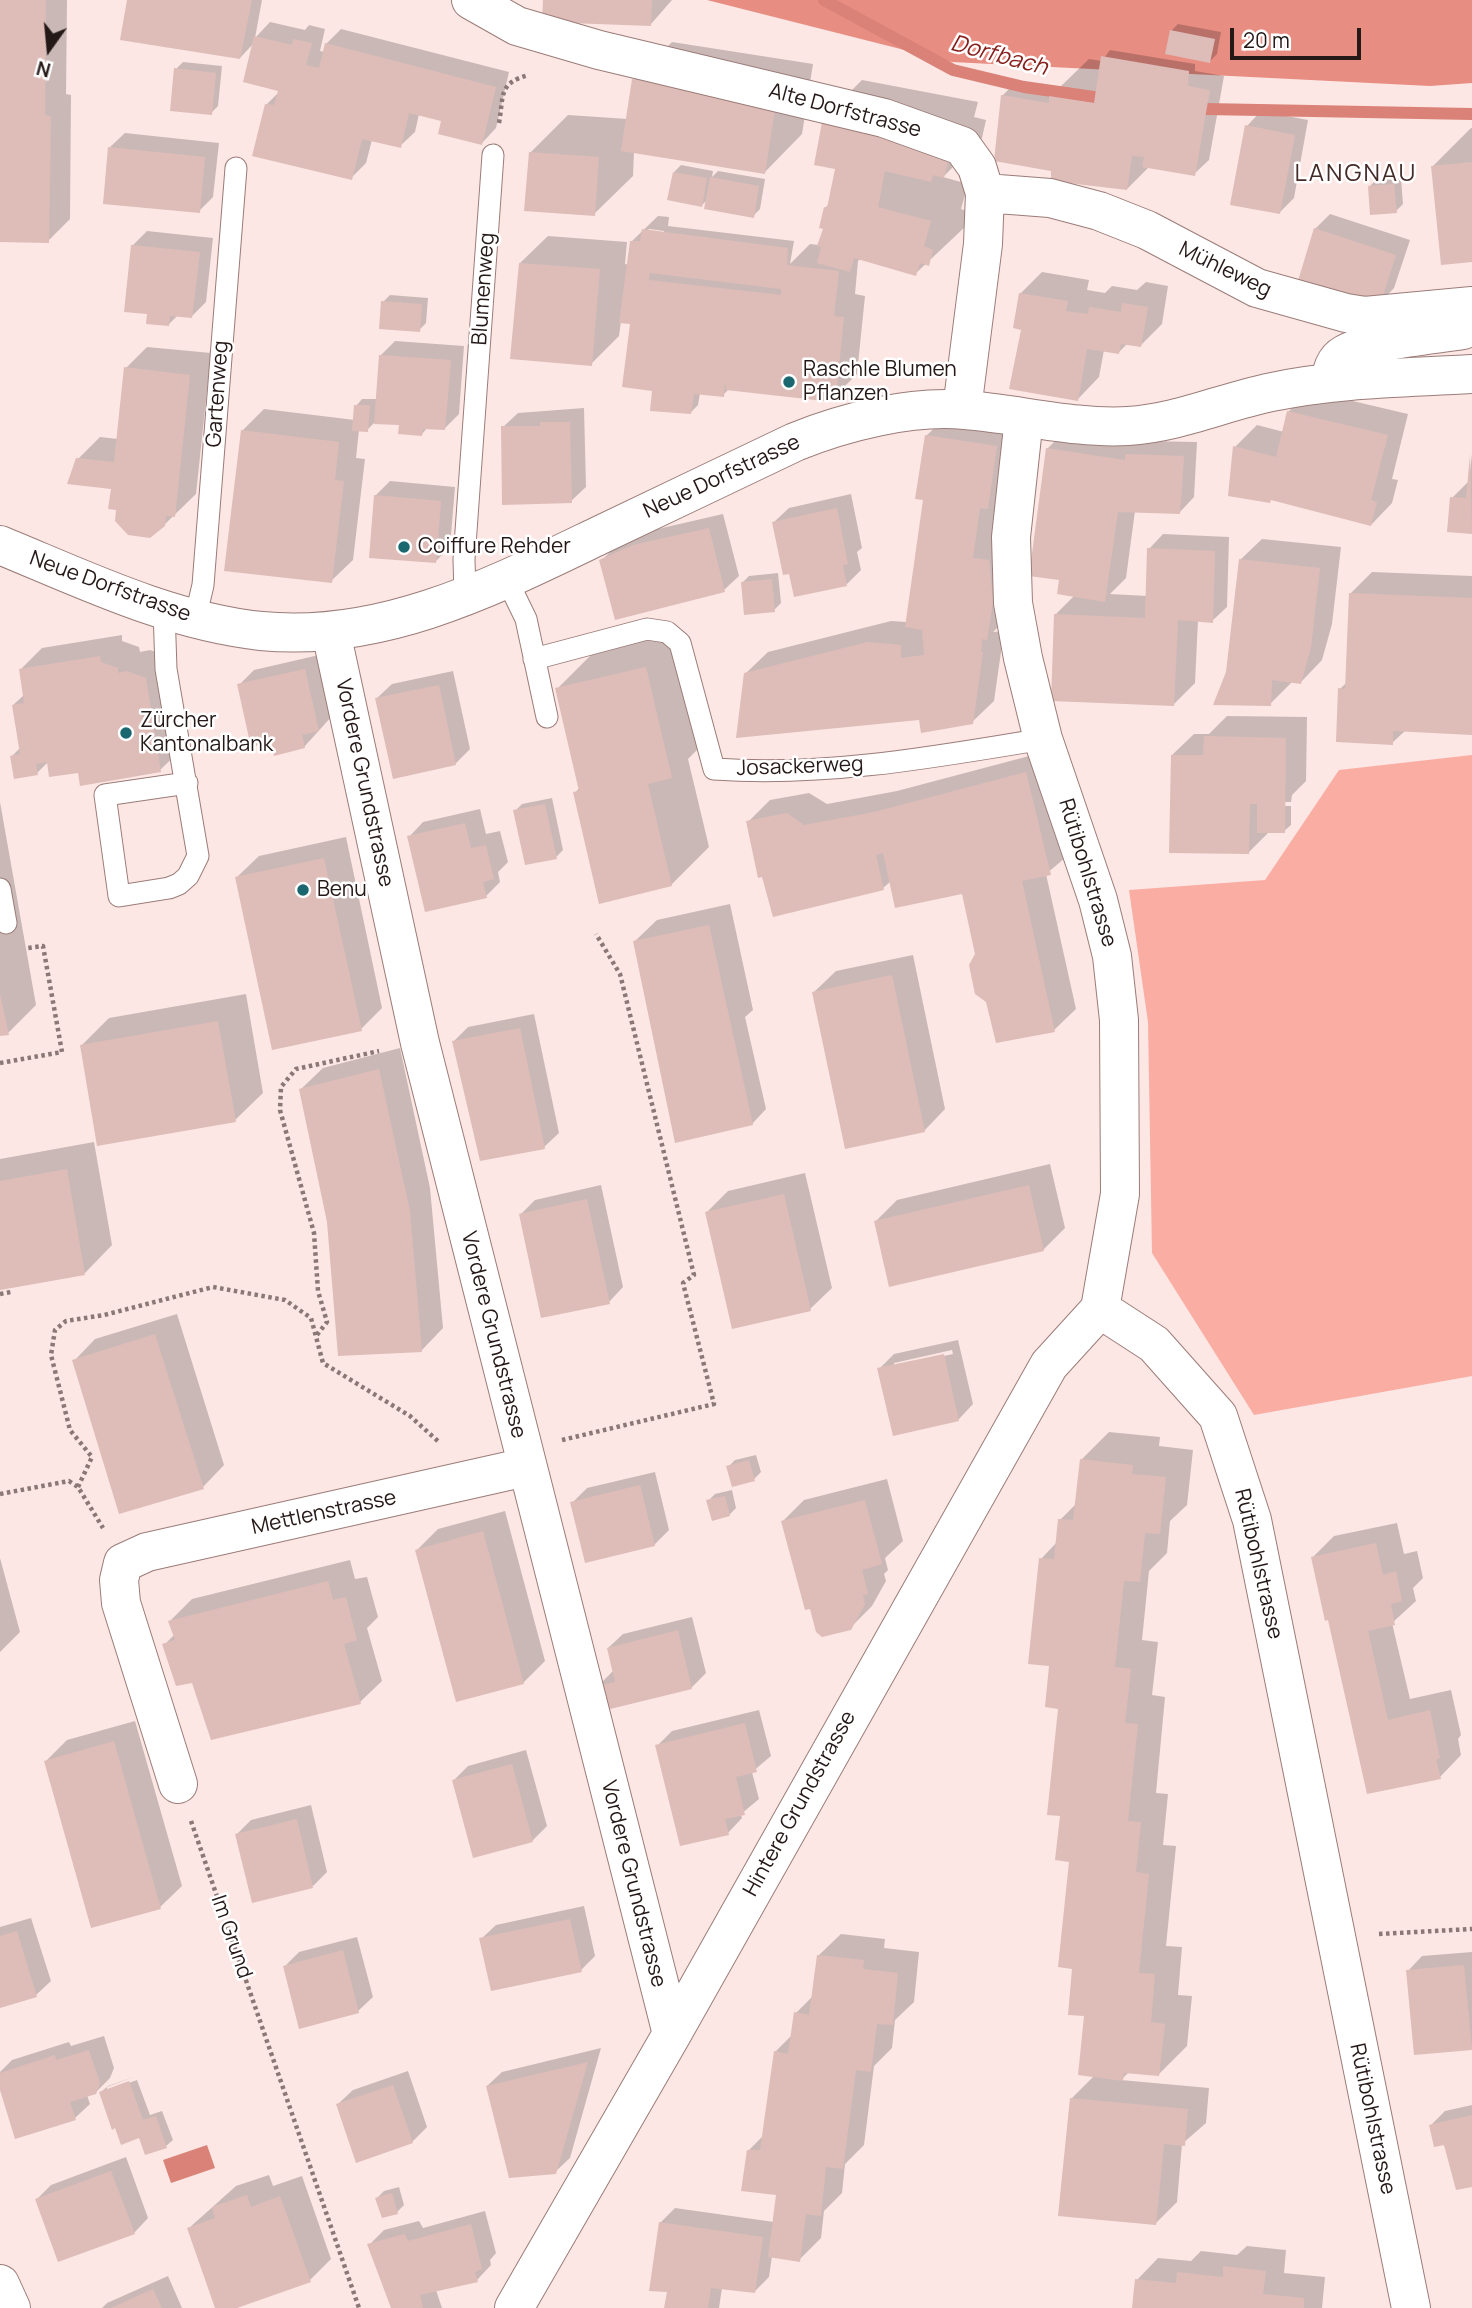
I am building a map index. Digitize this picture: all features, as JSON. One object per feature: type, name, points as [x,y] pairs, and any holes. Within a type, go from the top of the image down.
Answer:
[{"type":"street","name":"Alte Dorfstrasse","points":[[471,0],[517,26],[587,47],[884,118],[962,146],[977,167],[985,193],[983,244],[962,409]]},
{"type":"street","name":"Mühleweg","points":[[985,193],[1050,198],[1098,211],[1147,230],[1257,288],[1335,310],[1365,316],[1472,306]]},
{"type":"street","points":[[1330,382],[1332,368],[1343,354],[1369,346],[1472,328]]},
{"type":"street","name":"Neue Dorfstrasse","points":[[0,545],[180,615],[262,631],[331,632],[384,624],[507,580],[794,442],[839,424],[896,414],[962,409],[1024,418],[1126,426],[1160,423],[1270,393],[1330,382],[1472,374]]},
{"type":"street","name":"Rütibohlstrasse","points":[[1024,418],[1011,537],[1013,603],[1023,658],[1044,738],[1098,901],[1112,956],[1119,1020],[1120,1194],[1100,1309],[1154,1344],[1218,1416],[1252,1520],[1411,2308]]},
{"type":"street","name":"Vordere Grundstrasse","points":[[331,632],[420,1043],[523,1459],[672,2035]]},
{"type":"street","name":"Hintere Grundstrasse","points":[[514,2308],[672,2035],[1049,1365],[1100,1309]]},
{"type":"street","name":"Mettlenstrasse","points":[[123,1563],[147,1552],[480,1479],[523,1459]]},
{"type":"street","points":[[123,1563],[119,1580],[121,1603],[178,1784]]},
{"type":"street","points":[[0,2284],[10,2308]]},
{"type":"lane","name":"Blumenweg","points":[[465,597],[464,559],[493,155]]},
{"type":"lane","name":"Gartenweg","points":[[187,783],[105,794],[119,896],[169,888],[188,876],[198,856],[187,783],[166,669],[180,615],[203,585],[236,168]]},
{"type":"lane","points":[[507,580],[526,619],[547,717]]},
{"type":"lane","name":"Josackerweg","points":[[534,659],[647,629],[667,632],[680,643],[714,769],[748,771],[897,763],[1044,738]]},
{"type":"lane","points":[[0,889],[6,923]]},
{"type":"path","points":[[493,155],[506,87],[512,80],[537,74]]},
{"type":"path","points":[[0,1063],[62,1052],[43,946],[11,951],[6,923]]},
{"type":"path","points":[[523,1459],[714,1404],[683,1283],[694,1275],[620,974],[596,934]]},
{"type":"path","points":[[316,1336],[327,1322],[317,1291],[314,1233],[280,1110],[281,1087],[296,1069],[420,1043]]},
{"type":"path","points":[[78,1487],[92,1457],[70,1430],[51,1355],[55,1330],[66,1321],[104,1315],[213,1287],[285,1300],[311,1318],[323,1363],[410,1416],[480,1479]]},
{"type":"path","points":[[0,1294],[11,1292]]},
{"type":"path","points":[[0,1494],[69,1481],[78,1487],[123,1563]]},
{"type":"path","name":"Im Grund","points":[[178,1784],[359,2308]]},
{"type":"path","points":[[1334,1937],[1472,1929]]},
{"type":"shaded area","points":[[707,0],[1472,0],[1472,83],[1430,86],[952,62]]},
{"type":"shaded area","points":[[1472,755],[1472,1376],[1254,1415],[1152,1253],[1148,1022],[1129,890],[1265,880],[1339,770]]},
{"type":"shaded area","points":[[207,2145],[215,2168],[171,2183],[163,2160]]},
{"type":"building","points":[[0,0],[46,0],[45,115],[51,116],[49,243],[0,242]]},
{"type":"building","points":[[127,0],[252,0],[240,59],[120,40]]},
{"type":"building","points":[[543,0],[652,0],[651,26],[542,22]]},
{"type":"building","points":[[1170,30],[1215,39],[1210,63],[1165,54]]},
{"type":"building","points":[[254,36],[292,45],[293,39],[312,43],[306,65],[319,68],[325,43],[496,87],[482,145],[438,134],[441,121],[409,113],[401,148],[362,139],[352,180],[252,156],[265,104],[274,105],[278,91],[243,82]]},
{"type":"building","points":[[1101,56],[1189,71],[1188,86],[1210,90],[1195,176],[1142,167],[1144,157],[1132,156],[1127,190],[1051,181],[1051,171],[994,161],[1001,95],[1049,103],[1049,96],[1094,103]]},
{"type":"building","points":[[174,68],[216,73],[212,115],[170,111]]},
{"type":"building","points":[[632,79],[776,102],[765,174],[621,151]]},
{"type":"building","points":[[823,117],[949,158],[944,178],[933,175],[931,182],[885,171],[878,207],[931,221],[924,246],[933,250],[929,266],[920,263],[916,276],[854,258],[850,272],[817,263],[821,247],[817,246],[823,229],[819,228],[824,207],[827,208],[835,169],[814,165]]},
{"type":"building","points":[[1245,125],[1295,135],[1280,214],[1230,205]]},
{"type":"building","points":[[108,147],[205,157],[200,213],[103,204]]},
{"type":"building","points":[[529,152],[599,157],[595,216],[524,211]]},
{"type":"building","points":[[1472,162],[1472,262],[1441,265],[1431,166]]},
{"type":"building","points":[[673,172],[707,178],[702,207],[667,200]]},
{"type":"building","points":[[710,177],[759,186],[754,218],[704,209]]},
{"type":"building","points":[[1394,184],[1397,213],[1370,215],[1368,186]]},
{"type":"building","points":[[1314,228],[1396,255],[1380,305],[1297,284]]},
{"type":"building","points":[[642,229],[788,248],[787,265],[839,271],[834,316],[844,317],[836,397],[824,401],[726,390],[725,380],[724,397],[694,394],[691,414],[650,411],[652,391],[622,387],[630,324],[619,323],[630,241],[640,241]],"holes":[[[650,273],[781,289],[781,295],[649,280]]]},
{"type":"building","points":[[131,245],[200,252],[192,318],[170,316],[169,326],[146,324],[147,314],[124,312]]},
{"type":"building","points":[[519,263],[600,269],[592,366],[510,359]]},
{"type":"building","points":[[1019,293],[1068,301],[1066,311],[1088,314],[1089,307],[1121,312],[1122,303],[1148,307],[1141,347],[1121,344],[1119,354],[1087,349],[1078,401],[1009,389],[1021,330],[1013,328]]},
{"type":"building","points":[[381,301],[422,304],[420,332],[379,329]]},
{"type":"building","points":[[379,355],[451,360],[445,430],[423,429],[422,436],[398,434],[399,425],[374,424]]},
{"type":"building","points":[[124,367],[190,375],[175,517],[166,516],[165,526],[150,538],[128,535],[115,521],[116,510],[108,509],[111,489],[67,484],[76,458],[114,462]]},
{"type":"building","points":[[354,405],[370,405],[368,432],[352,431]]},
{"type":"building","points":[[1287,411],[1388,435],[1371,500],[1377,502],[1371,526],[1271,500],[1270,503],[1228,496],[1233,446],[1276,457]]},
{"type":"building","points":[[540,422],[570,422],[572,503],[502,505],[501,426],[540,426]]},
{"type":"building","points":[[241,430],[339,442],[335,480],[344,481],[332,583],[224,571]]},
{"type":"building","points":[[925,435],[997,446],[988,509],[980,508],[973,558],[989,560],[993,601],[987,640],[982,639],[983,652],[973,724],[921,733],[919,720],[736,738],[744,673],[868,642],[901,645],[901,658],[924,655],[922,630],[905,627],[923,500],[915,499]]},
{"type":"building","points":[[1046,448],[1125,460],[1125,454],[1184,456],[1180,514],[1118,512],[1105,602],[1057,594],[1059,580],[1029,576]]},
{"type":"building","points":[[1470,455],[1472,534],[1447,532],[1450,497],[1466,498]]},
{"type":"building","points":[[374,495],[441,501],[436,563],[369,558]]},
{"type":"building","points":[[837,508],[848,564],[843,565],[847,586],[794,597],[789,574],[783,575],[772,522]]},
{"type":"building","points":[[709,528],[725,592],[615,620],[599,560],[633,545]]},
{"type":"building","points":[[1147,548],[1215,551],[1213,623],[1178,620],[1174,706],[1051,701],[1054,614],[1145,618]]},
{"type":"building","points":[[1239,559],[1320,568],[1311,647],[1301,684],[1272,680],[1271,706],[1213,705],[1226,672]]},
{"type":"building","points":[[772,579],[775,612],[744,615],[741,582]]},
{"type":"building","points":[[1349,593],[1472,598],[1472,735],[1393,731],[1393,745],[1336,742],[1338,688],[1345,689]]},
{"type":"building","points":[[100,656],[101,662],[118,668],[118,673],[127,671],[146,678],[161,772],[80,786],[78,773],[49,777],[47,762],[36,764],[38,775],[14,779],[10,756],[20,754],[12,705],[24,703],[19,669]]},
{"type":"building","points":[[646,667],[672,778],[648,784],[672,886],[599,904],[573,792],[579,791],[555,688]]},
{"type":"building","points":[[305,669],[319,731],[302,735],[305,748],[274,756],[271,742],[251,747],[237,684]]},
{"type":"building","points":[[439,685],[456,765],[393,779],[375,698]]},
{"type":"building","points":[[1204,736],[1286,738],[1285,833],[1257,833],[1257,804],[1250,804],[1249,854],[1169,853],[1171,755],[1203,755]]},
{"type":"building","points":[[1026,772],[1051,875],[1022,881],[1055,1032],[996,1043],[986,1002],[975,994],[969,965],[975,954],[962,894],[895,908],[883,853],[876,855],[884,890],[773,917],[762,877],[758,878],[746,821],[787,813],[804,825],[874,812]]},
{"type":"building","points":[[545,804],[557,859],[525,865],[513,810]]},
{"type":"building","points":[[465,823],[471,848],[486,845],[494,879],[483,882],[487,898],[425,912],[407,836]]},
{"type":"building","points":[[324,858],[362,1031],[272,1050],[235,877]]},
{"type":"building","points":[[709,925],[753,1125],[675,1143],[633,941]]},
{"type":"building","points":[[892,975],[925,1132],[845,1149],[812,992]]},
{"type":"building","points":[[0,994],[9,1035],[0,1036]]},
{"type":"building","points":[[218,1021],[236,1122],[97,1146],[80,1045]]},
{"type":"building","points":[[520,1028],[545,1149],[480,1161],[452,1041]]},
{"type":"building","points":[[379,1069],[410,1211],[422,1352],[338,1356],[327,1222],[299,1089]]},
{"type":"building","points":[[67,1169],[85,1275],[0,1290],[0,1181]]},
{"type":"building","points":[[1029,1185],[1044,1251],[889,1287],[874,1221]]},
{"type":"building","points":[[784,1194],[811,1311],[732,1329],[705,1212]]},
{"type":"building","points":[[587,1199],[610,1304],[541,1318],[519,1214]]},
{"type":"building","points":[[155,1334],[204,1489],[119,1514],[72,1360]]},
{"type":"building","points":[[944,1354],[959,1421],[893,1436],[877,1368]]},
{"type":"building","points":[[1080,1459],[1133,1465],[1132,1474],[1166,1477],[1160,1534],[1145,1533],[1140,1582],[1124,1581],[1115,1667],[1131,1669],[1125,1723],[1138,1724],[1128,1821],[1141,1822],[1136,1872],[1149,1874],[1139,1973],[1155,1974],[1151,2022],[1165,2024],[1159,2076],[1124,2073],[1123,2081],[1078,2075],[1084,2016],[1068,2015],[1072,1969],[1058,1967],[1069,1862],[1055,1860],[1060,1816],[1047,1815],[1058,1709],[1045,1707],[1049,1666],[1028,1664],[1039,1558],[1054,1559],[1058,1519],[1073,1520]]},
{"type":"building","points":[[749,1460],[755,1481],[732,1487],[726,1466]]},
{"type":"building","points":[[640,1485],[655,1546],[585,1563],[570,1502]]},
{"type":"building","points":[[725,1496],[730,1516],[712,1521],[706,1500]]},
{"type":"building","points":[[865,1500],[882,1564],[862,1570],[868,1594],[863,1595],[865,1604],[851,1630],[822,1637],[816,1632],[810,1609],[805,1610],[781,1521]]},
{"type":"building","points":[[483,1531],[524,1684],[456,1702],[415,1550]]},
{"type":"building","points":[[1376,1543],[1383,1575],[1396,1571],[1402,1601],[1391,1604],[1395,1625],[1368,1631],[1388,1720],[1430,1710],[1440,1758],[1436,1760],[1441,1779],[1367,1794],[1311,1557]]},
{"type":"building","points":[[328,1581],[333,1600],[346,1597],[357,1640],[344,1644],[361,1704],[211,1740],[192,1683],[176,1686],[162,1644],[175,1640],[168,1621]]},
{"type":"building","points":[[678,1630],[692,1689],[602,1711],[596,1686],[615,1682],[607,1648]]},
{"type":"building","points":[[745,1723],[757,1772],[736,1777],[745,1815],[725,1819],[729,1835],[680,1846],[655,1745]]},
{"type":"building","points":[[114,1741],[161,1909],[91,1928],[44,1761]]},
{"type":"building","points":[[512,1764],[533,1842],[473,1858],[452,1780]]},
{"type":"building","points":[[297,1819],[313,1888],[252,1903],[235,1834]]},
{"type":"building","points":[[570,1919],[582,1972],[491,1991],[479,1938]]},
{"type":"building","points":[[17,1931],[37,1997],[0,2008],[0,1936]]},
{"type":"building","points":[[343,1950],[359,2013],[299,2029],[283,1966]]},
{"type":"building","points":[[817,1955],[864,1960],[863,1969],[898,1973],[893,2025],[877,2024],[871,2072],[856,2070],[843,2169],[826,2167],[821,2216],[806,2214],[800,2262],[768,2257],[776,2195],[741,2191],[747,2150],[760,2150],[774,2051],[788,2054],[794,2012],[809,2015]]},
{"type":"building","points":[[1464,1965],[1472,2050],[1414,2055],[1406,1970]]},
{"type":"building","points":[[89,2050],[100,2083],[96,2094],[70,2102],[76,2120],[15,2139],[0,2090],[0,2073],[55,2055],[56,2060]]},
{"type":"building","points":[[588,2062],[556,2174],[509,2178],[486,2086]]},
{"type":"building","points":[[129,2081],[143,2120],[156,2116],[167,2148],[145,2155],[139,2138],[121,2145],[115,2128],[112,2130],[99,2092]]},
{"type":"building","points":[[393,2085],[413,2143],[356,2163],[336,2104]]},
{"type":"building","points":[[1070,2098],[1188,2109],[1185,2146],[1164,2144],[1156,2225],[1058,2216]]},
{"type":"building","points":[[1472,2115],[1472,2187],[1456,2190],[1444,2145],[1434,2147],[1429,2125]]},
{"type":"building","points":[[111,2171],[135,2234],[58,2262],[35,2199]]},
{"type":"building","points":[[392,2193],[398,2214],[382,2218],[375,2198]]},
{"type":"building","points":[[247,2195],[251,2207],[280,2196],[311,2282],[237,2308],[215,2308],[187,2228],[215,2218],[212,2207]]},
{"type":"building","points":[[659,2222],[763,2237],[755,2293],[711,2288],[708,2308],[664,2308],[667,2292],[649,2291]]},
{"type":"building","points":[[471,2224],[482,2269],[475,2272],[478,2282],[420,2295],[423,2308],[391,2308],[367,2244],[405,2234],[408,2241]]},
{"type":"building","points":[[1223,2266],[1266,2271],[1263,2294],[1304,2298],[1304,2308],[1132,2308],[1135,2279],[1176,2283],[1177,2272],[1223,2277]]},
{"type":"building","points":[[153,2289],[162,2308],[111,2308]]},
{"type":"waterway","name":"Dorfbach","points":[[824,0],[953,70],[1024,87],[1094,97]]},
{"type":"waterway","name":"Dorfbach","points":[[1206,109],[1472,114]]},
{"type":"place","name":"Raschle Blumen Pflanzen","points":[[789,382]]},
{"type":"place","name":"Coiffure Rehder","points":[[404,547]]},
{"type":"place","name":"Zürcher Kantonalbank","points":[[126,733]]},
{"type":"place","name":"Benu","points":[[303,890]]},
{"type":"district","name":"LANGNAU","points":[[1356,174]]}]
